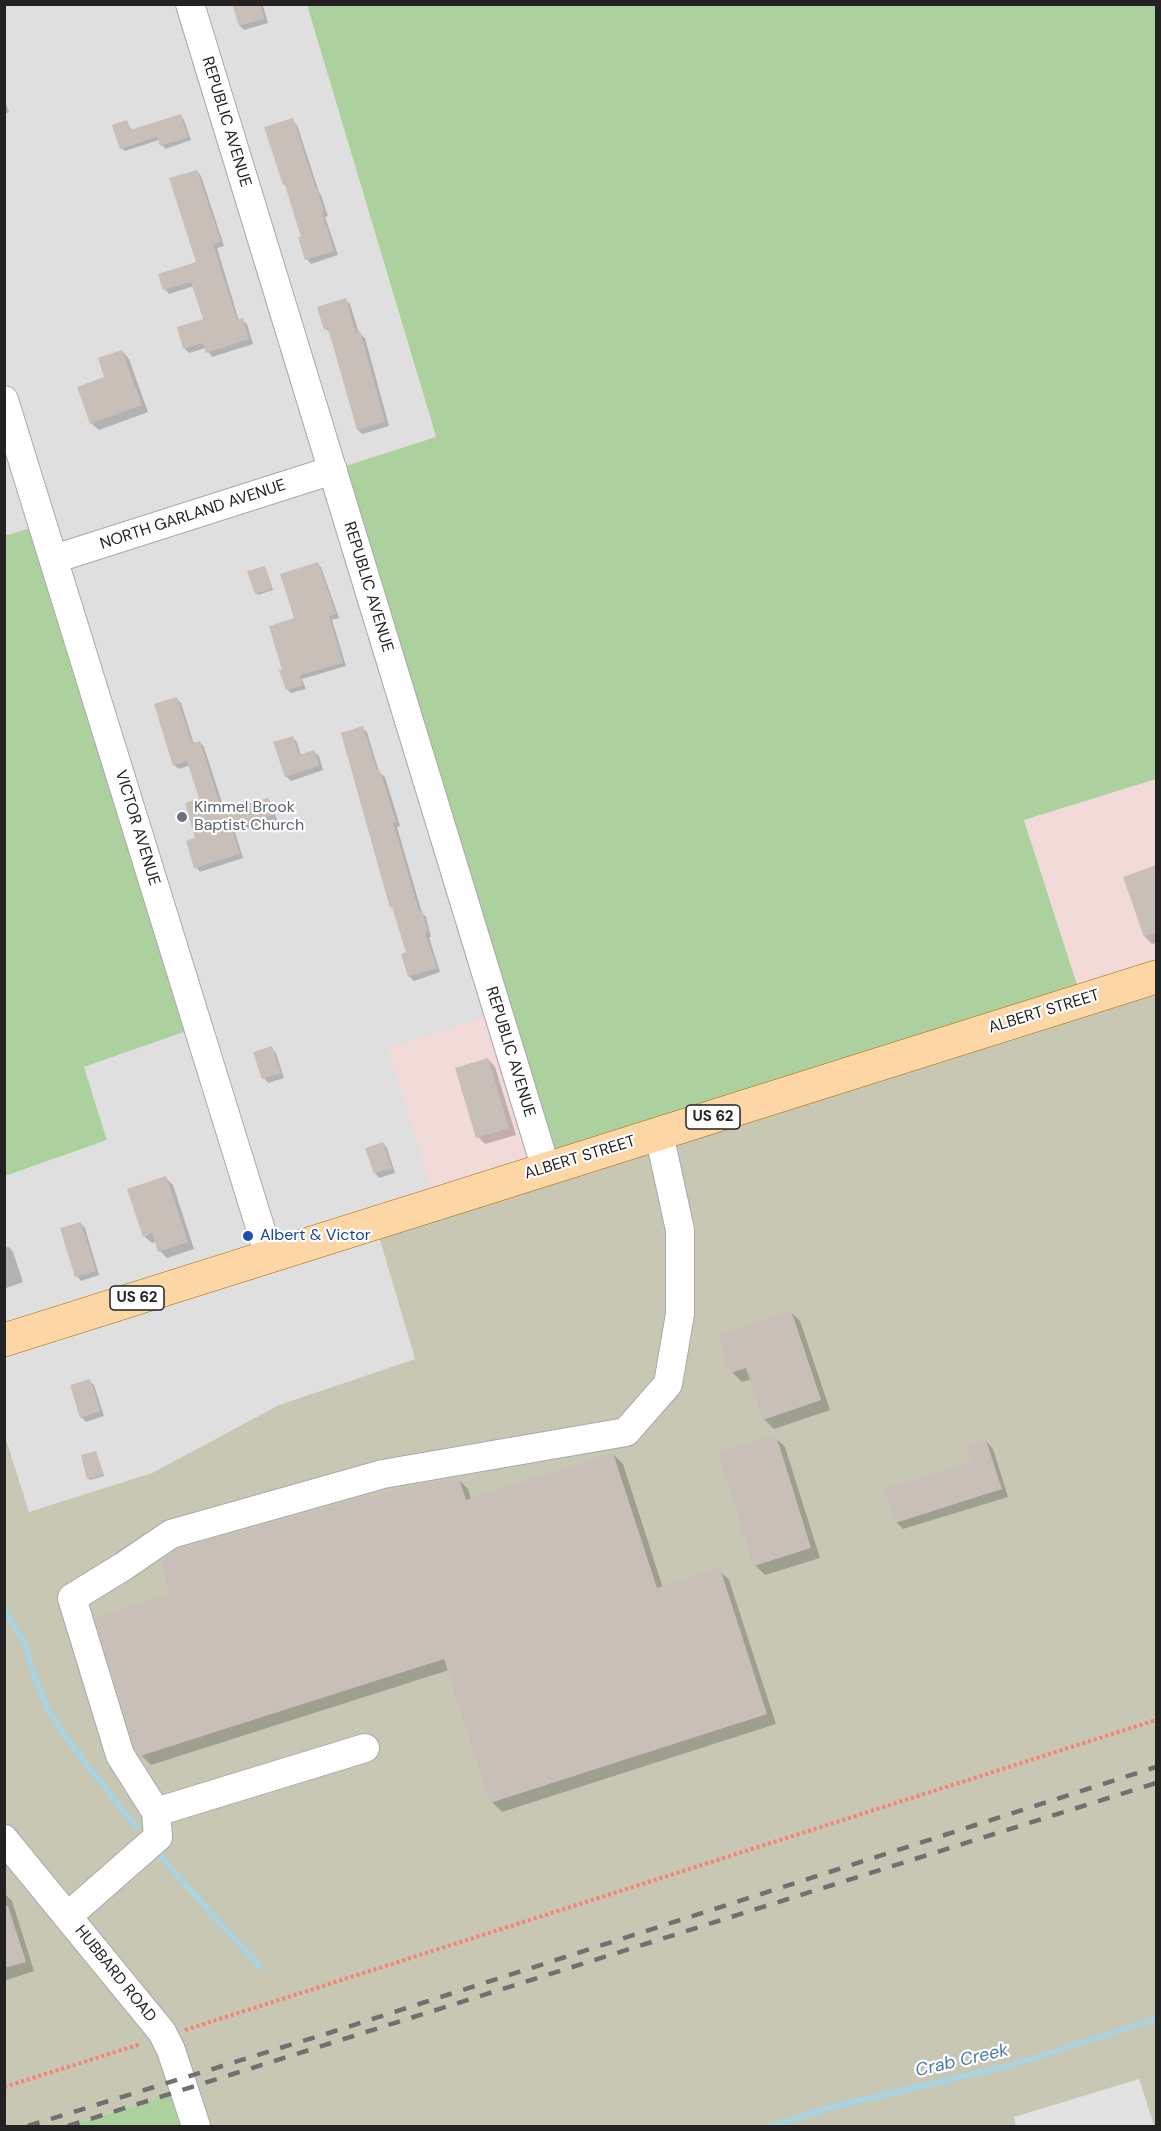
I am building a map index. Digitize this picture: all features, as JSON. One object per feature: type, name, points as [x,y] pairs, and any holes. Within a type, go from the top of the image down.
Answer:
[{"type":"main road","name":"ALBERT STREET","points":[[4,1340],[1156,977]]},
{"type":"street","name":"REPUBLIC AVENUE","points":[[190,4],[546,1169]]},
{"type":"street","name":"VICTOR AVENUE","points":[[4,400],[269,1256]]},
{"type":"street","name":"NORTH GARLAND AVENUE","points":[[54,559],[333,470]]},
{"type":"street","points":[[157,1825],[120,1755],[72,1598],[171,1534],[383,1474],[626,1432],[668,1384],[680,1314],[680,1230],[659,1134]]},
{"type":"street","points":[[68,1916],[137,1857],[157,1825],[364,1748]]},
{"type":"street","name":"HUBBARD ROAD","points":[[4,1839],[164,2036],[171,2050],[196,2127]]},
{"type":"path","points":[[4,2087],[1156,1720]]},
{"type":"shaded area","points":[[5,5],[307,5],[436,438],[333,470],[498,1013],[436,1204],[375,1223],[415,1359],[279,1405],[152,1473],[29,1513],[5,1432],[5,1176],[107,1140],[84,1067],[197,1027],[43,524],[5,536]]},
{"type":"shaded area","points":[[1156,779],[1156,977],[1082,1000],[1024,819]]},
{"type":"shaded area","points":[[1156,977],[1156,2126],[196,2126],[184,2090],[68,2126],[5,2126],[4,1432],[29,1512],[152,1473],[279,1405],[415,1359],[375,1223]]},
{"type":"shaded area","points":[[498,1013],[546,1169],[436,1204],[388,1048]]},
{"type":"shaded area","points":[[1139,2079],[1154,2126],[1016,2126],[1014,2117]]},
{"type":"green space","points":[[307,5],[1156,5],[1156,779],[1024,820],[1082,1000],[546,1169],[333,470],[436,437]]},
{"type":"green space","points":[[43,524],[198,1027],[84,1067],[107,1140],[5,1176],[4,536]]},
{"type":"green space","points":[[184,2090],[196,2126],[68,2126]]},
{"type":"building","points":[[232,4],[260,4],[264,19],[239,26]]},
{"type":"building","points":[[181,114],[188,137],[160,146],[157,137],[120,149],[112,125],[127,120],[130,130]]},
{"type":"building","points":[[293,118],[324,211],[322,212],[334,251],[305,260],[298,237],[301,237],[285,185],[283,185],[264,127]]},
{"type":"building","points":[[197,170],[221,242],[213,244],[237,320],[243,318],[249,339],[206,353],[203,343],[183,349],[177,327],[203,319],[191,282],[163,290],[158,274],[196,262],[169,178]]},
{"type":"building","points":[[346,298],[356,333],[360,331],[385,422],[357,430],[328,328],[324,330],[317,307]]},
{"type":"building","points":[[122,350],[142,405],[90,424],[77,387],[104,377],[98,358]]},
{"type":"building","points":[[318,562],[336,614],[329,616],[343,663],[300,675],[303,685],[286,690],[269,626],[294,618],[280,574]]},
{"type":"building","points":[[265,566],[272,589],[255,594],[247,571]]},
{"type":"building","points":[[177,697],[192,743],[200,741],[222,811],[268,798],[274,815],[232,828],[240,854],[194,868],[186,841],[195,838],[185,803],[199,798],[187,761],[173,766],[154,704]]},
{"type":"building","points":[[363,726],[377,771],[380,770],[389,799],[396,822],[393,822],[419,911],[422,910],[428,932],[425,933],[437,968],[408,977],[401,954],[406,952],[392,907],[390,908],[341,733]]},
{"type":"building","points":[[293,736],[299,755],[314,750],[319,766],[285,777],[273,742]]},
{"type":"building","points":[[1156,865],[1156,933],[1144,937],[1123,877]]},
{"type":"building","points":[[272,1046],[281,1073],[262,1079],[253,1052]]},
{"type":"building","points":[[488,1058],[509,1128],[476,1138],[455,1068]]},
{"type":"building","points":[[383,1142],[392,1168],[374,1174],[365,1148]]},
{"type":"building","points":[[166,1176],[188,1242],[158,1252],[152,1233],[143,1237],[127,1189]]},
{"type":"building","points":[[81,1222],[96,1271],[75,1277],[60,1228]]},
{"type":"building","points":[[791,1310],[821,1400],[763,1420],[746,1368],[730,1373],[718,1336]]},
{"type":"building","points":[[90,1379],[100,1411],[80,1418],[70,1385]]},
{"type":"building","points":[[776,1435],[811,1548],[754,1566],[718,1453]]},
{"type":"building","points":[[986,1440],[1002,1489],[895,1523],[884,1489],[972,1462],[967,1446]]},
{"type":"building","points":[[96,1451],[103,1475],[87,1479],[81,1455]]},
{"type":"building","points":[[613,1453],[657,1588],[720,1568],[767,1714],[490,1803],[444,1659],[140,1756],[135,1748],[95,1618],[171,1594],[161,1561],[178,1549],[370,1495],[371,1497],[396,1489],[459,1478],[466,1500]]},
{"type":"building","points":[[4,1906],[8,1906],[26,1962],[4,1968]]},
{"type":"waterway","points":[[4,1609],[24,1642],[36,1681],[49,1712],[70,1743],[137,1828]]},
{"type":"waterway","points":[[158,1854],[260,1967]]},
{"type":"waterway","name":"Crab Creek","points":[[772,2126],[828,2108],[1012,2065],[1156,2019]]},
{"type":"railway","points":[[28,2126],[332,2032],[1156,1767]]},
{"type":"railway","points":[[68,2126],[1156,1783]]},
{"type":"place","name":"Kimmel Brook Baptist Church","points":[[182,817]]},
{"type":"place","name":"Albert & Victor","points":[[248,1236]]}]
